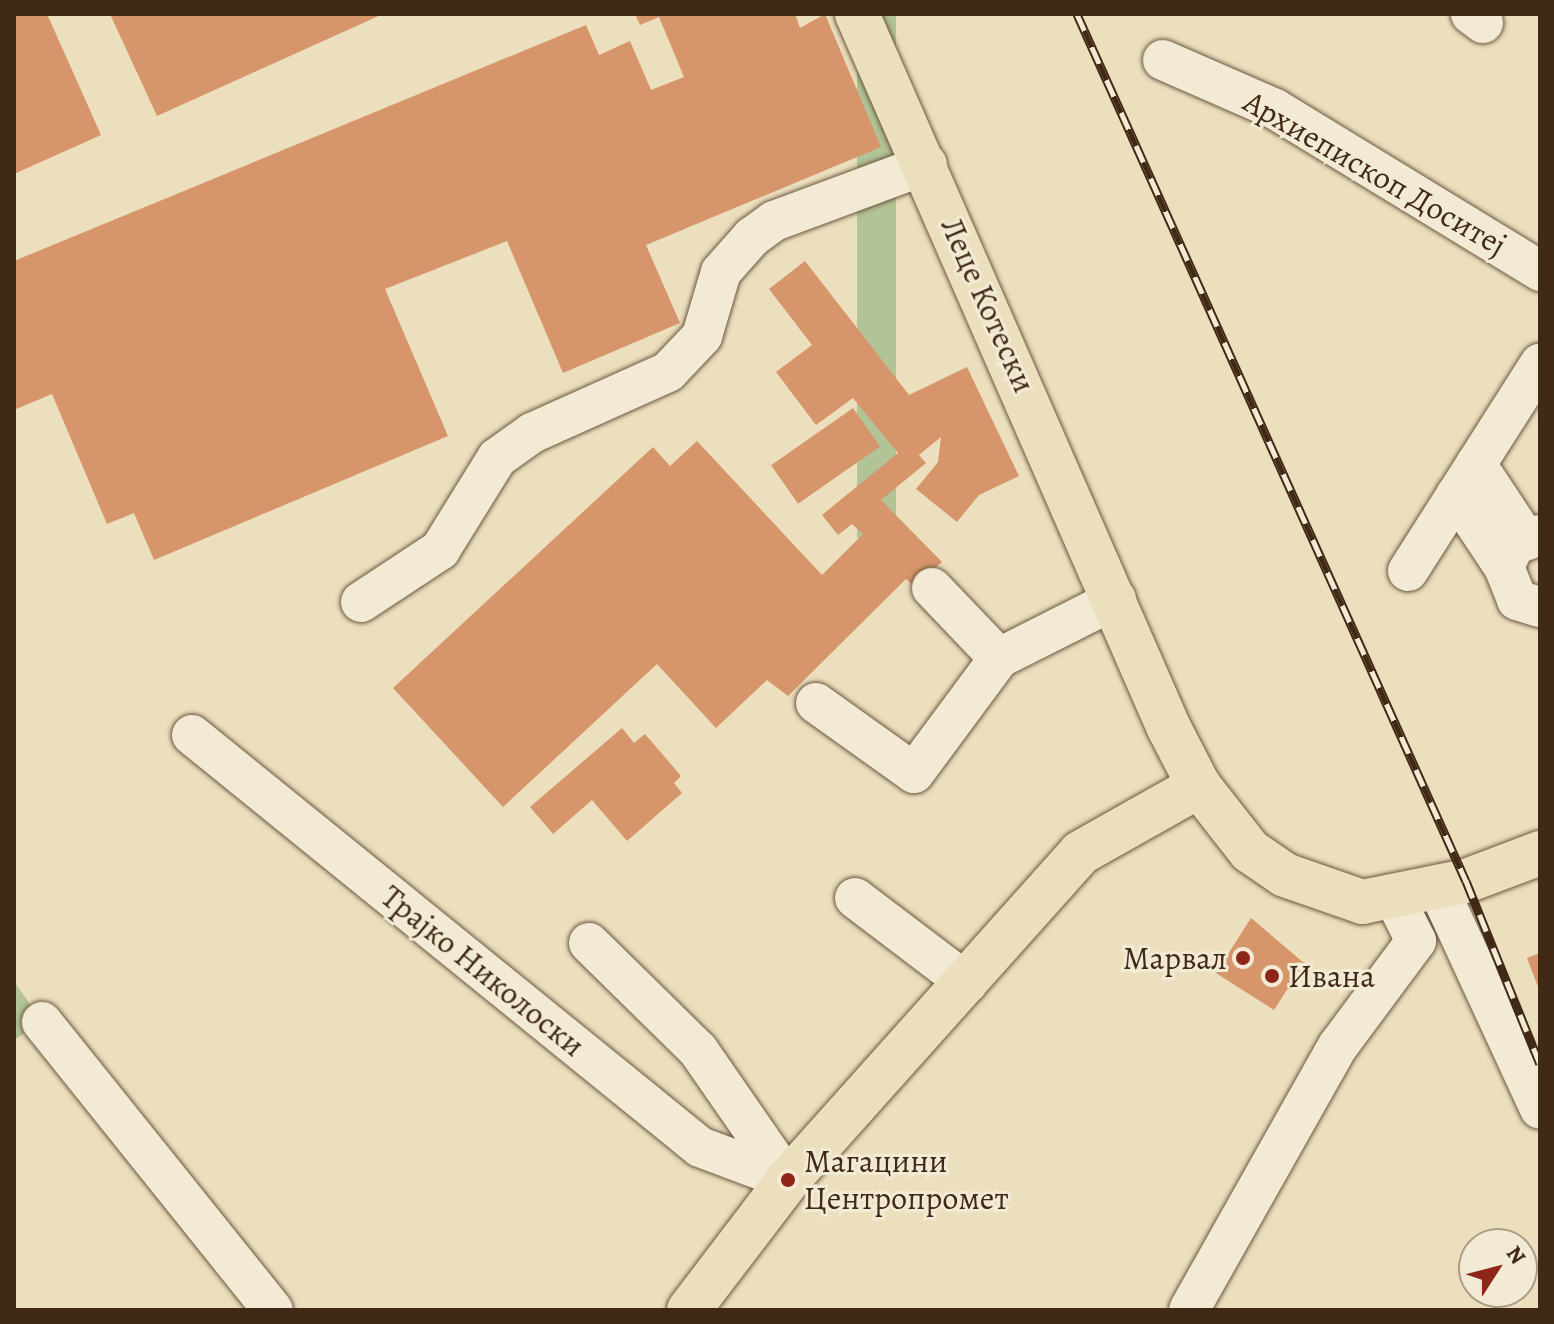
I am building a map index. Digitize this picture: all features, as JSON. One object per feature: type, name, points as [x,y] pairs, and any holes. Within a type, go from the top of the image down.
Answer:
[{"type":"main road","name":"Леце Котески","points":[[857,14],[927,164],[1199,786],[1250,851],[1285,875],[1362,902],[1395,899],[1438,888],[1540,853]]},
{"type":"main road","points":[[689,1310],[788,1180],[1080,853],[1199,786]]},
{"type":"street","name":"Архиепископ Доситеј","points":[[1163,60],[1275,109],[1540,271]]},
{"type":"street","points":[[361,602],[440,550],[497,458],[532,433],[668,372],[702,336],[721,272],[752,237],[774,221],[927,164]]},
{"type":"street","points":[[1408,571],[1540,364]]},
{"type":"street","points":[[1466,480],[1523,547],[1517,600],[1540,607]]},
{"type":"street","points":[[932,588],[999,658]]},
{"type":"street","points":[[816,703],[914,773],[999,658],[1116,599]]},
{"type":"street","name":"Трајко Николоски","points":[[192,735],[700,1147],[788,1180]]},
{"type":"street","points":[[1438,888],[1540,1109]]},
{"type":"street","points":[[855,898],[967,983]]},
{"type":"street","points":[[1189,1310],[1338,1046],[1416,941],[1395,899]]},
{"type":"street","points":[[589,943],[698,1050],[788,1180]]},
{"type":"street","points":[[42,1022],[273,1310]]},
{"type":"green space","points":[[857,14],[896,14],[896,538],[857,538]]},
{"type":"green space","points":[[14,981],[42,1022],[14,1040]]},
{"type":"building","points":[[14,14],[47,14],[101,135],[14,174]]},
{"type":"building","points":[[110,14],[383,14],[157,116]]},
{"type":"building","points":[[635,14],[795,14],[800,28],[825,14],[881,147],[646,245],[680,323],[563,373],[507,241],[385,289],[448,436],[154,560],[134,513],[107,524],[52,394],[14,410],[14,261],[586,25],[599,55],[630,41],[651,90],[684,77],[659,17],[640,25]]},
{"type":"building","points":[[805,261],[909,395],[967,367],[1019,476],[979,495],[957,522],[916,489],[938,462],[941,437],[919,455],[926,463],[881,500],[942,562],[914,586],[906,579],[788,696],[767,680],[716,728],[657,664],[503,807],[393,688],[653,447],[670,466],[697,441],[822,575],[863,534],[852,524],[838,535],[822,515],[898,453],[853,398],[816,425],[776,372],[812,345],[769,289]]},
{"type":"building","points":[[853,408],[880,447],[798,504],[771,465]]},
{"type":"building","points":[[622,728],[634,743],[645,734],[681,776],[674,783],[682,793],[627,841],[592,800],[553,834],[530,807]]},
{"type":"building","points":[[1251,918],[1304,963],[1274,1010],[1216,973]]},
{"type":"building","points":[[1540,953],[1540,992],[1527,958]]},
{"type":"railway","points":[[1077,14],[1466,881],[1540,1064]]},
{"type":"place","name":"Марвал","points":[[1243,958]]},
{"type":"place","name":"Ивана","points":[[1272,976]]},
{"type":"place","name":"Магацини Центропромет","points":[[788,1180]]}]
